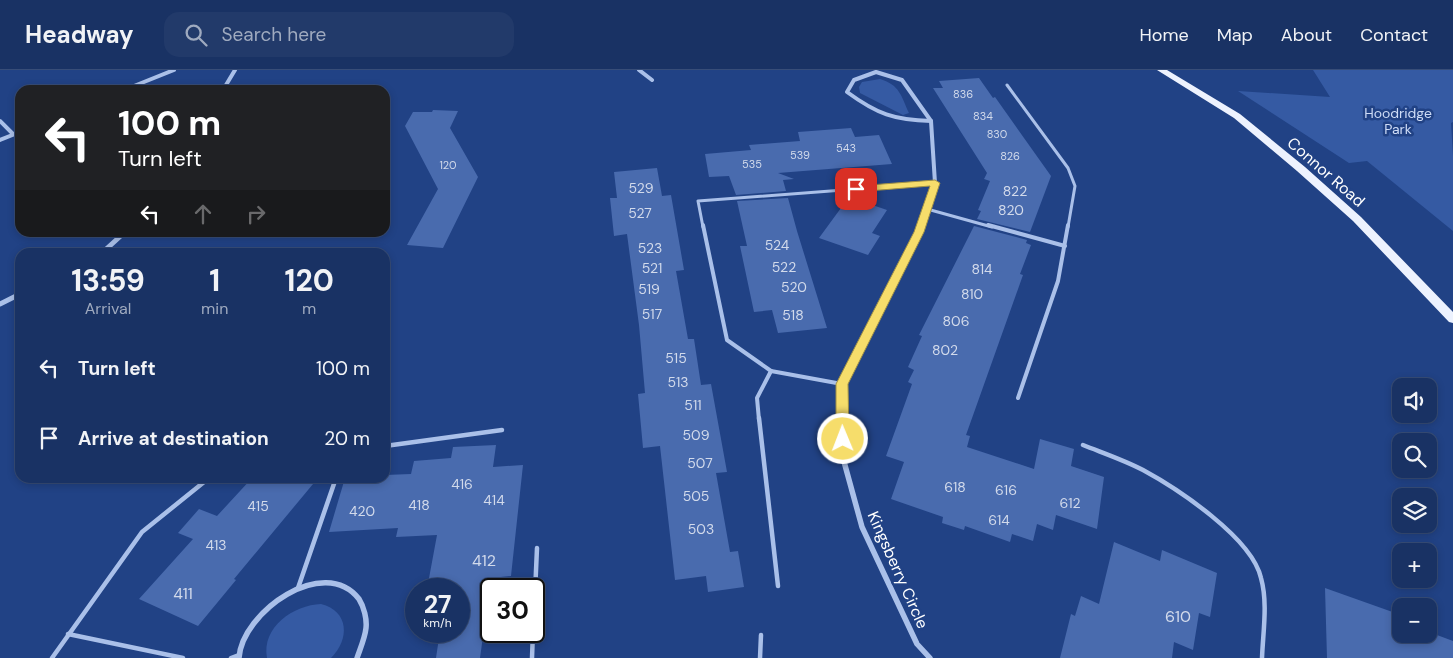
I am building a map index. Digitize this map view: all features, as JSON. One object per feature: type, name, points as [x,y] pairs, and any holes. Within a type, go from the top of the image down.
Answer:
[{"type":"main road","name":"Connor Road","points":[[1161,70],[1237,116],[1302,169],[1357,219],[1453,319]]},
{"type":"street","points":[[136,85],[174,70]]},
{"type":"street","points":[[226,85],[235,70]]},
{"type":"street","points":[[639,70],[652,80]]},
{"type":"street","points":[[876,72],[902,80],[931,121],[902,120],[867,107],[847,92],[854,80],[876,72]]},
{"type":"street","points":[[0,121],[13,134],[0,140]]},
{"type":"street","name":"Kingsberry Circle","points":[[930,658],[917,644],[862,527],[843,458],[842,384],[919,232],[927,209],[935,183],[931,121]]},
{"type":"street","points":[[107,248],[120,237]]},
{"type":"street","points":[[0,304],[15,296]]},
{"type":"street","points":[[239,657],[246,634],[259,614],[277,599],[298,588],[318,582],[337,584],[352,592],[363,604],[367,621],[365,640],[357,658]]},
{"type":"lane","points":[[1007,85],[1068,168],[1075,186],[1058,281],[1018,398]]},
{"type":"lane","points":[[842,384],[771,371],[727,340],[698,201],[935,183]]},
{"type":"lane","points":[[927,209],[1065,246]]},
{"type":"lane","points":[[771,371],[757,398],[778,586]]},
{"type":"lane","points":[[390,445],[502,430]]},
{"type":"lane","points":[[1083,445],[1142,470],[1182,495],[1234,536],[1260,572],[1264,606],[1262,658]]},
{"type":"lane","points":[[52,658],[142,532],[203,483]]},
{"type":"lane","points":[[298,588],[334,483]]},
{"type":"lane","points":[[536,578],[537,548]]},
{"type":"lane","points":[[68,634],[183,658]]},
{"type":"lane","points":[[760,635],[760,658]]},
{"type":"lane","points":[[532,658],[533,643]]},
{"type":"lane","points":[[231,658],[239,657]]},
{"type":"green space","name":"Hoodridge Park","points":[[1313,70],[1453,70],[1453,122],[1451,123],[1453,231],[1367,161],[1349,163],[1238,91],[1330,97]]},
{"type":"green space","points":[[880,79],[887,81],[896,88],[902,96],[909,113],[903,115],[860,93],[859,87],[862,82]]},
{"type":"green space","points":[[321,604],[337,613],[344,626],[341,643],[331,658],[267,658],[266,647],[269,637],[282,620],[300,608]]},
{"type":"building","points":[[979,78],[993,98],[995,97],[1051,176],[1030,232],[977,219],[981,211],[978,210],[990,181],[984,179],[987,173],[933,88],[943,88],[939,81]]},
{"type":"building","points":[[433,110],[458,111],[450,128],[478,177],[443,248],[407,245],[438,189],[405,126],[413,112],[432,112]]},
{"type":"building","points":[[851,128],[855,137],[879,135],[892,164],[778,173],[794,179],[783,180],[786,191],[736,195],[729,176],[709,177],[705,154],[751,150],[749,145],[800,141],[798,132]]},
{"type":"building","points":[[657,168],[662,196],[671,195],[684,270],[676,271],[688,339],[694,339],[701,385],[711,384],[727,472],[716,473],[730,552],[738,551],[744,587],[708,592],[706,576],[675,580],[660,446],[643,448],[638,394],[645,393],[639,325],[627,234],[614,236],[610,198],[617,198],[614,172]]},
{"type":"building","points":[[849,197],[887,210],[872,233],[880,236],[868,255],[819,238]]},
{"type":"building","points":[[788,198],[827,328],[778,333],[772,310],[754,312],[740,246],[747,246],[737,201]]},
{"type":"building","points":[[974,226],[1027,240],[1026,243],[1031,245],[1020,274],[1023,275],[966,435],[970,436],[967,447],[1034,469],[1040,439],[1074,449],[1071,466],[1104,477],[1097,529],[1056,515],[1053,530],[1037,524],[1033,541],[1012,534],[1010,542],[965,526],[964,530],[942,523],[943,517],[891,499],[904,462],[886,456],[912,384],[908,382],[914,370],[908,367],[922,336],[919,335]]},
{"type":"building","points":[[496,445],[493,467],[523,465],[511,576],[480,578],[480,643],[482,643],[480,658],[436,658],[438,643],[470,643],[470,578],[429,578],[437,535],[396,537],[398,528],[329,532],[344,483],[390,483],[390,475],[411,474],[414,461],[451,458],[453,447]]},
{"type":"building","points":[[247,483],[314,483],[234,579],[236,580],[198,626],[139,599],[193,539],[178,533],[199,509],[217,516]]},
{"type":"building","points":[[1114,542],[1160,561],[1162,550],[1217,573],[1210,617],[1199,613],[1193,650],[1174,642],[1172,658],[1060,658],[1071,614],[1075,616],[1081,596],[1099,604]]},
{"type":"building","points":[[1325,588],[1392,612],[1392,643],[1437,643],[1437,635],[1453,641],[1453,658],[1327,658]]},
{"type":"route","points":[[843,439],[842,384],[919,232],[935,183],[856,189]]}]
